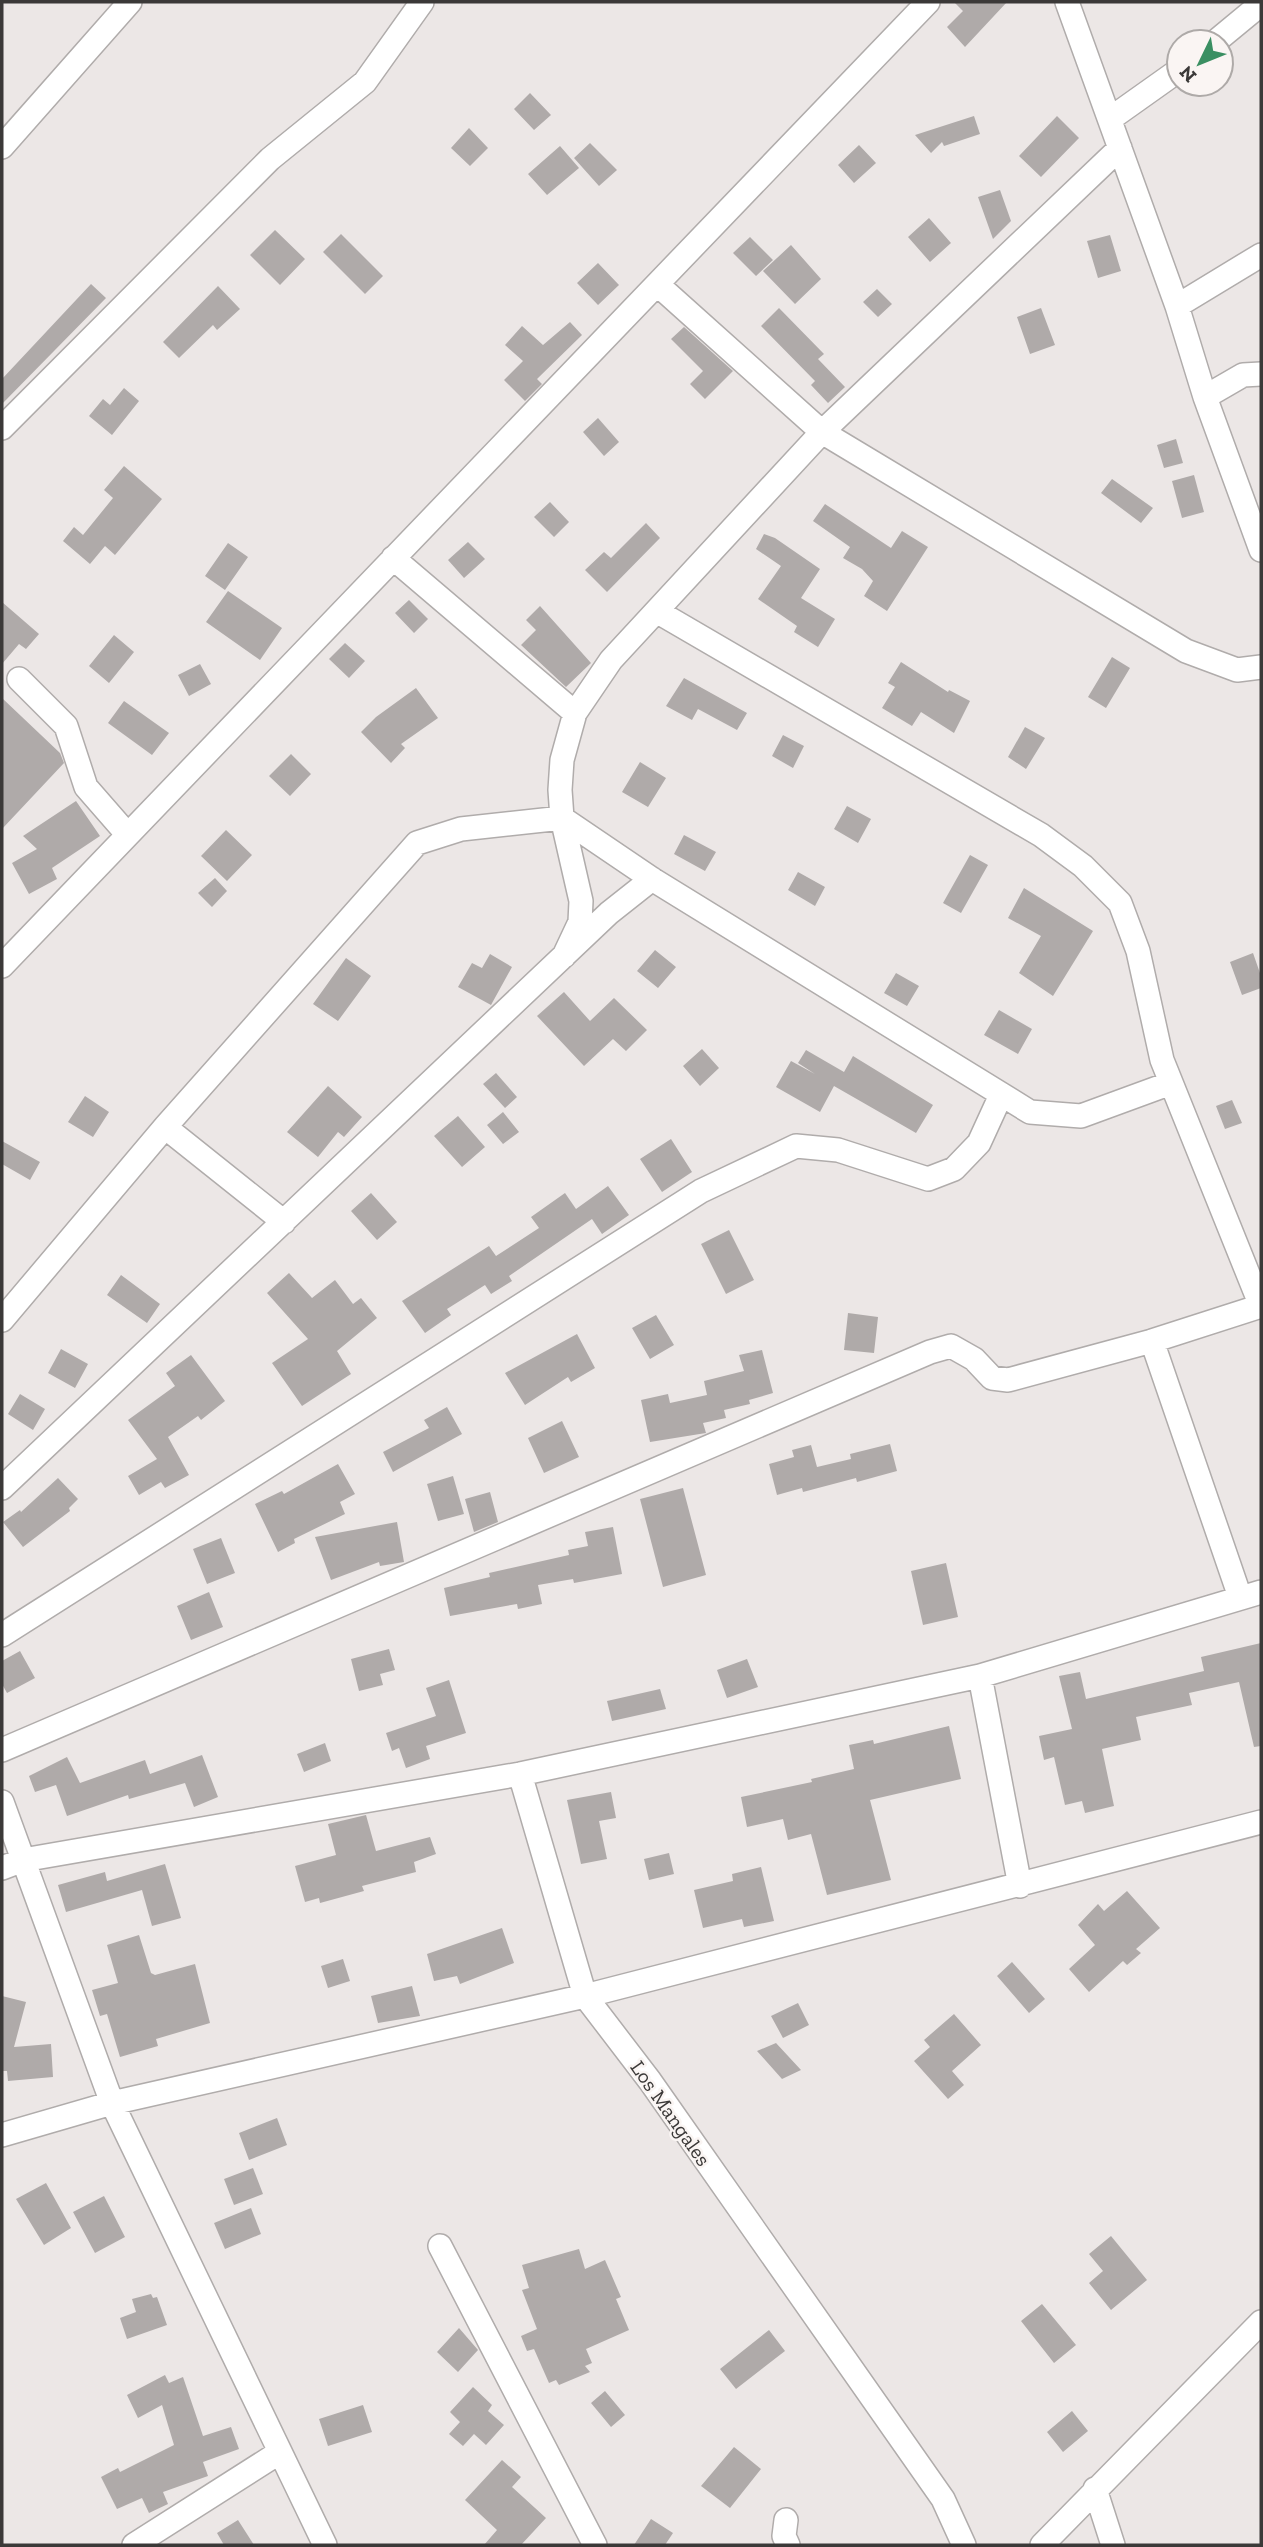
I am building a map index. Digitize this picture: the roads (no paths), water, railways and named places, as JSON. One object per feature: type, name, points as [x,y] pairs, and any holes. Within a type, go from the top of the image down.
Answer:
[{"type":"street","points":[[2,147],[130,2]]},
{"type":"street","points":[[6,416],[270,159],[365,82],[422,2]]},
{"type":"street","points":[[2,966],[928,2]]},
{"type":"street","points":[[1067,2],[1177,306],[1205,397],[1261,551]]},
{"type":"street","points":[[1232,28],[1261,4]]},
{"type":"street","points":[[1110,119],[1165,80]]},
{"type":"street","points":[[565,957],[580,922],[581,901],[562,818],[562,760],[575,713],[611,660],[822,432],[1120,149]]},
{"type":"street","points":[[1177,306],[1261,255]]},
{"type":"street","points":[[658,285],[822,432],[1186,651],[1237,670],[1261,667]]},
{"type":"street","points":[[1205,397],[1243,375],[1261,374]]},
{"type":"street","points":[[393,558],[575,713]]},
{"type":"street","points":[[2,1750],[930,1352],[951,1346],[974,1359],[992,1378],[1008,1380],[1152,1341],[1261,1306],[1161,1060],[1138,951],[1120,903],[1083,866],[1041,835],[658,612]]},
{"type":"street","points":[[19,679],[66,726],[86,787],[127,834]]},
{"type":"street","points":[[2,1320],[165,1127],[417,843],[461,829],[562,818],[652,879],[1030,1112],[1082,1116],[1171,1083]]},
{"type":"street","points":[[2,1488],[609,913],[652,879]]},
{"type":"street","points":[[2,1635],[701,1191],[796,1146],[838,1150],[928,1179],[954,1169],[979,1143],[1001,1095]]},
{"type":"street","points":[[165,1127],[284,1222]]},
{"type":"street","points":[[12,1864],[520,1774],[980,1676],[1251,1595],[1152,1341]]},
{"type":"street","points":[[980,1676],[1020,1886]]},
{"type":"street","name":"Los Mangales","points":[[520,1774],[585,1996],[650,2081],[887,2423],[943,2499],[964,2545]]},
{"type":"street","points":[[2,1802],[12,1864],[112,2103],[324,2545]]},
{"type":"street","points":[[2,2135],[112,2103],[585,1996],[1261,1822]]},
{"type":"street","points":[[440,2246],[595,2545]]},
{"type":"street","points":[[1042,2545],[1261,2322]]},
{"type":"street","points":[[134,2545],[280,2452]]},
{"type":"street","points":[[1095,2490],[1113,2545]]},
{"type":"street","points":[[786,2520],[784,2536],[788,2545]]}]
